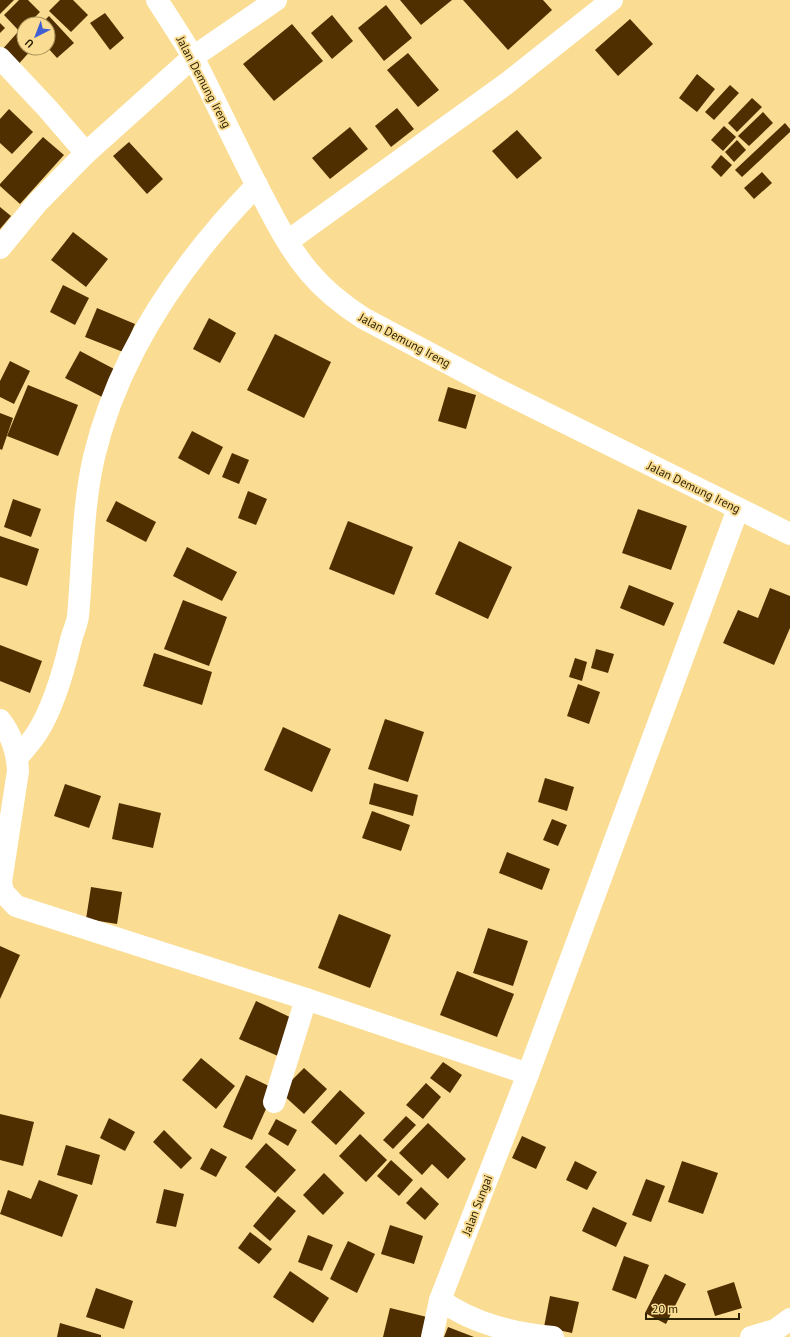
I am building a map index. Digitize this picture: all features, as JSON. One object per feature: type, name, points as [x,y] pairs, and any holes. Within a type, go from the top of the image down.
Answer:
[{"type":"street","name":"Jalan Demung Ireng","points":[[156,0],[193,57],[257,185],[288,242],[301,261],[321,284],[344,305],[363,318],[493,387],[790,534]]},
{"type":"street","points":[[0,248],[37,203],[86,153],[193,57],[276,0]]},
{"type":"street","points":[[288,242],[506,84],[612,0]]},
{"type":"street","points":[[0,58],[47,108],[86,153]]},
{"type":"street","points":[[17,758],[37,733],[45,718],[65,665],[77,617],[86,512],[94,457],[116,390],[139,341],[165,298],[209,237],[257,185]]},
{"type":"street","name":"Jalan Sungai","points":[[432,1337],[440,1300],[528,1074],[738,509]]},
{"type":"street","points":[[0,720],[6,728],[14,745],[17,758],[18,771],[1,882],[3,892],[16,906],[306,999],[528,1074]]},
{"type":"street","points":[[274,1102],[306,999]]},
{"type":"street","points":[[440,1300],[464,1314],[501,1328],[526,1334],[553,1337]]},
{"type":"street","points":[[751,1337],[776,1330],[790,1318]]},
{"type":"building","points":[[0,0],[14,0],[0,14]]},
{"type":"building","points":[[19,0],[28,0],[40,12],[36,16],[16,16],[16,28],[4,15]]},
{"type":"building","points":[[60,0],[73,0],[88,15],[71,32],[56,16],[49,11]]},
{"type":"building","points":[[400,0],[452,0],[421,25]]},
{"type":"building","points":[[463,0],[543,0],[552,10],[508,50]]},
{"type":"building","points":[[386,5],[412,38],[384,61],[358,28]]},
{"type":"building","points":[[105,13],[124,38],[110,50],[90,23]]},
{"type":"building","points":[[332,15],[353,41],[332,59],[311,33]]},
{"type":"building","points":[[630,19],[653,44],[618,76],[595,50]]},
{"type":"building","points":[[0,23],[5,28],[0,33]]},
{"type":"building","points":[[56,24],[74,43],[57,58],[55,56]]},
{"type":"building","points":[[292,24],[323,61],[274,101],[243,64]]},
{"type":"building","points":[[16,34],[16,56],[26,56],[15,68],[0,52]]},
{"type":"building","points":[[408,53],[439,90],[418,107],[387,70]]},
{"type":"building","points":[[697,74],[715,89],[697,112],[679,98]]},
{"type":"building","points":[[730,85],[739,93],[714,120],[705,112]]},
{"type":"building","points":[[752,98],[762,107],[737,132],[728,123]]},
{"type":"building","points":[[397,108],[414,129],[391,147],[375,126]]},
{"type":"building","points":[[9,109],[33,132],[12,154],[0,143],[0,119]]},
{"type":"building","points":[[763,112],[773,123],[749,146],[738,136]]},
{"type":"building","points":[[785,123],[790,129],[790,132],[742,177],[735,170]]},
{"type":"building","points":[[724,126],[736,137],[723,151],[711,140]]},
{"type":"building","points":[[350,127],[368,149],[330,179],[312,158]]},
{"type":"building","points":[[517,130],[542,158],[517,179],[492,151]]},
{"type":"building","points":[[43,137],[64,155],[20,204],[0,186],[0,184]]},
{"type":"building","points":[[737,140],[746,150],[734,162],[725,152]]},
{"type":"building","points":[[129,142],[163,179],[147,194],[113,156]]},
{"type":"building","points":[[721,155],[732,165],[721,177],[711,167]]},
{"type":"building","points":[[762,172],[772,183],[754,199],[744,188]]},
{"type":"building","points":[[0,207],[11,216],[0,229]]},
{"type":"building","points":[[73,232],[108,259],[86,287],[51,260]]},
{"type":"building","points":[[63,285],[89,298],[75,325],[50,312]]},
{"type":"building","points":[[97,308],[135,324],[123,352],[85,337]]},
{"type":"building","points":[[209,318],[236,333],[220,363],[193,349]]},
{"type":"building","points":[[275,334],[331,362],[304,418],[247,390]]},
{"type":"building","points":[[80,351],[116,370],[102,397],[65,378]]},
{"type":"building","points":[[10,361],[30,371],[14,404],[0,397],[0,381]]},
{"type":"building","points":[[28,385],[78,405],[58,456],[7,436]]},
{"type":"building","points":[[448,387],[476,395],[466,429],[438,421]]},
{"type":"building","points":[[0,413],[13,418],[2,450],[0,449]]},
{"type":"building","points":[[192,431],[223,447],[209,475],[178,458]]},
{"type":"building","points":[[232,453],[249,460],[239,484],[222,477]]},
{"type":"building","points":[[248,491],[267,499],[256,525],[238,518]]},
{"type":"building","points":[[13,499],[41,509],[31,537],[4,527]]},
{"type":"building","points":[[116,501],[156,522],[146,542],[106,521]]},
{"type":"building","points":[[638,509],[687,526],[671,570],[622,553]]},
{"type":"building","points":[[348,521],[413,547],[394,595],[329,569]]},
{"type":"building","points":[[0,536],[39,549],[27,586],[0,577]]},
{"type":"building","points":[[459,541],[512,567],[488,619],[435,594]]},
{"type":"building","points":[[187,547],[237,572],[222,601],[173,576]]},
{"type":"building","points":[[629,585],[674,603],[664,626],[620,608]]},
{"type":"building","points":[[770,588],[790,596],[790,628],[774,665],[723,643],[738,610],[758,618]]},
{"type":"building","points":[[183,600],[227,617],[209,666],[164,649]]},
{"type":"building","points":[[0,645],[42,661],[30,693],[0,681]]},
{"type":"building","points":[[596,649],[614,654],[608,673],[591,668]]},
{"type":"building","points":[[154,653],[212,672],[202,705],[143,686]]},
{"type":"building","points":[[575,658],[587,662],[582,681],[569,677]]},
{"type":"building","points":[[578,684],[600,692],[589,724],[567,716]]},
{"type":"building","points":[[385,719],[424,732],[408,782],[368,769]]},
{"type":"building","points":[[283,727],[331,749],[312,792],[264,770]]},
{"type":"building","points":[[545,778],[574,787],[567,811],[538,802]]},
{"type":"building","points":[[374,783],[418,795],[413,816],[369,804]]},
{"type":"building","points":[[65,784],[101,796],[89,828],[54,816]]},
{"type":"building","points":[[119,803],[161,813],[153,848],[112,839]]},
{"type":"building","points":[[372,811],[410,825],[401,851],[362,838]]},
{"type":"building","points":[[552,819],[567,825],[558,846],[543,840]]},
{"type":"building","points":[[507,852],[550,869],[542,890],[499,873]]},
{"type":"building","points":[[91,887],[122,892],[117,924],[86,919]]},
{"type":"building","points":[[339,914],[391,935],[370,988],[318,968]]},
{"type":"building","points":[[488,928],[528,941],[513,986],[473,973]]},
{"type":"building","points":[[0,946],[20,955],[0,999]]},
{"type":"building","points":[[457,971],[514,994],[497,1037],[440,1015]]},
{"type":"building","points":[[256,1001],[294,1019],[278,1056],[239,1039]]},
{"type":"building","points":[[201,1058],[235,1086],[216,1109],[182,1080]]},
{"type":"building","points":[[443,1062],[462,1075],[450,1093],[430,1078]]},
{"type":"building","points":[[304,1068],[327,1089],[304,1114],[280,1092]]},
{"type":"building","points":[[246,1075],[275,1089],[252,1140],[223,1127]]},
{"type":"building","points":[[426,1083],[441,1097],[423,1119],[406,1105]]},
{"type":"building","points":[[340,1090],[365,1113],[336,1145],[311,1122]]},
{"type":"building","points":[[0,1114],[34,1122],[23,1166],[0,1160]]},
{"type":"building","points":[[406,1116],[416,1125],[393,1149],[383,1140]]},
{"type":"building","points":[[109,1118],[135,1132],[125,1151],[100,1138]]},
{"type":"building","points":[[276,1119],[297,1130],[288,1146],[268,1134]]},
{"type":"building","points":[[428,1123],[466,1159],[448,1179],[432,1164],[422,1175],[399,1153]]},
{"type":"building","points":[[164,1130],[192,1158],[181,1169],[153,1142]]},
{"type":"building","points":[[360,1134],[387,1160],[366,1182],[339,1156]]},
{"type":"building","points":[[522,1136],[546,1147],[536,1169],[512,1158]]},
{"type":"building","points":[[266,1143],[296,1170],[275,1193],[245,1167]]},
{"type":"building","points":[[66,1145],[100,1155],[92,1185],[57,1175]]},
{"type":"building","points":[[211,1148],[227,1157],[216,1177],[200,1169]]},
{"type":"building","points":[[391,1160],[413,1180],[399,1196],[377,1176]]},
{"type":"building","points":[[575,1161],[597,1172],[587,1190],[566,1180]]},
{"type":"building","points":[[682,1161],[718,1173],[703,1214],[668,1202]]},
{"type":"building","points":[[324,1173],[344,1193],[323,1215],[303,1195]]},
{"type":"building","points":[[646,1179],[665,1186],[651,1222],[632,1215]]},
{"type":"building","points":[[39,1180],[78,1195],[62,1237],[0,1214],[8,1190],[31,1199]]},
{"type":"building","points":[[421,1187],[439,1204],[425,1220],[406,1203]]},
{"type":"building","points":[[164,1189],[184,1194],[176,1227],[156,1223]]},
{"type":"building","points":[[278,1196],[296,1211],[270,1241],[253,1226]]},
{"type":"building","points":[[593,1207],[627,1223],[616,1247],[582,1231]]},
{"type":"building","points":[[390,1225],[423,1236],[414,1264],[381,1254]]},
{"type":"building","points":[[250,1232],[272,1249],[259,1264],[238,1248]]},
{"type":"building","points":[[308,1235],[333,1245],[322,1271],[298,1262]]},
{"type":"building","points":[[348,1241],[375,1254],[357,1293],[330,1279]]},
{"type":"building","points":[[624,1256],[649,1265],[636,1299],[612,1290]]},
{"type":"building","points":[[290,1271],[329,1298],[313,1323],[273,1297]]},
{"type":"building","points":[[665,1274],[686,1284],[666,1324],[645,1313]]},
{"type":"building","points":[[734,1282],[742,1308],[715,1316],[707,1291]]},
{"type":"building","points":[[96,1288],[133,1301],[124,1329],[86,1317]]},
{"type":"building","points":[[550,1296],[579,1302],[572,1333],[544,1327]]},
{"type":"building","points":[[390,1308],[427,1317],[422,1337],[383,1337]]},
{"type":"building","points":[[60,1323],[101,1335],[101,1337],[57,1337]]},
{"type":"building","points":[[448,1327],[474,1337],[444,1337]]}]
